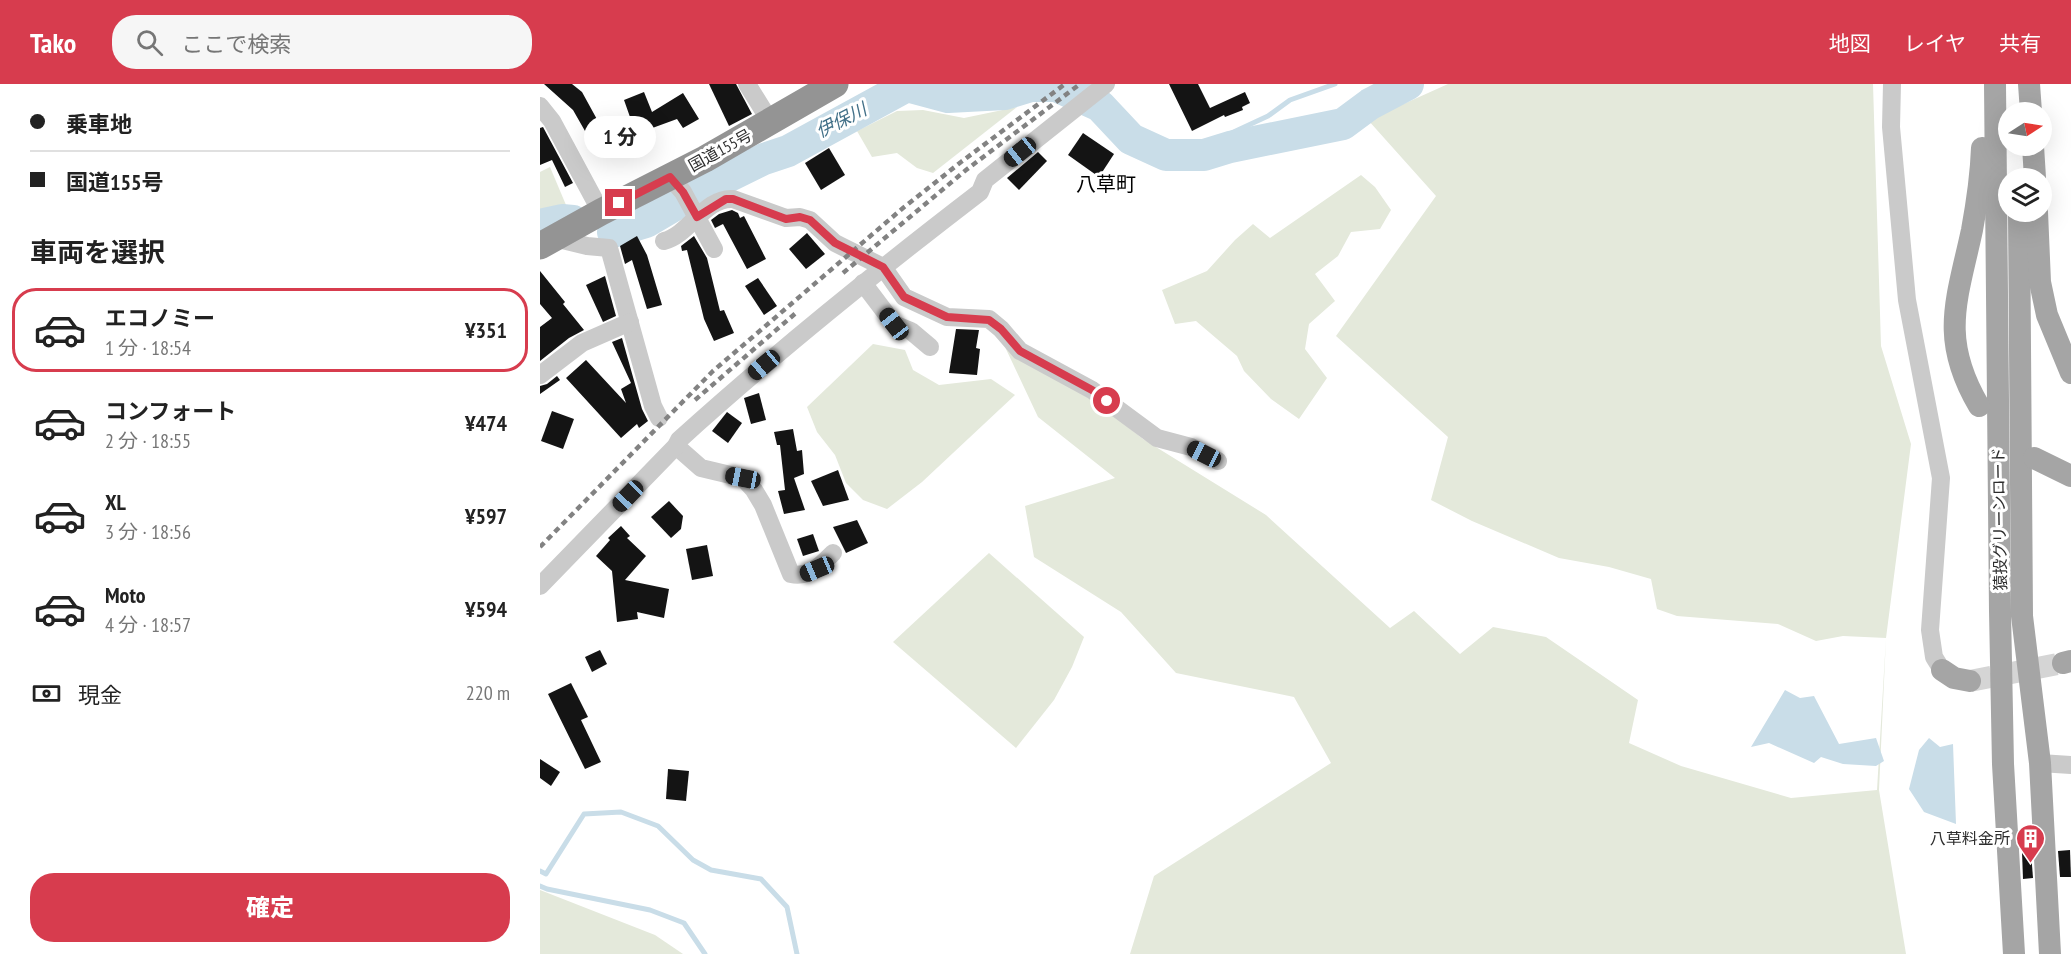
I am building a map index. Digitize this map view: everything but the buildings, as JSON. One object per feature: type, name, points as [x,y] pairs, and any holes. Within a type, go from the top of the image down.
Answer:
[{"type":"highway","name":"国道155号","points":[[547,242],[601,212],[685,198],[705,159],[835,84]]},
{"type":"main road","points":[[2019,84],[2019,102]]},
{"type":"main road","points":[[2029,84],[2030,102]]},
{"type":"main road","points":[[1979,406],[1963,377],[1956,348],[1954,319],[1959,283],[1972,228],[1981,171],[1982,142],[1996,91]]},
{"type":"main road","name":"猿投グリーンロード","points":[[1996,91],[2000,623],[2003,764],[2014,954]]},
{"type":"main road","name":"猿投グリーンロード","points":[[2019,222],[2022,616],[2040,763],[2050,954]]},
{"type":"main road","points":[[2037,222],[2040,282],[2048,315],[2071,373]]},
{"type":"main road","points":[[2034,458],[2071,476]]},
{"type":"main road","points":[[1942,670],[1954,678],[1970,681]]},
{"type":"street","points":[[747,84],[770,121]]},
{"type":"street","points":[[1892,84],[1891,127],[1907,300],[1941,478],[1930,630],[1934,657],[1942,670]]},
{"type":"street","points":[[540,586],[676,446],[679,440],[719,404],[863,283],[980,192],[985,180],[1102,87]]},
{"type":"street","points":[[540,106],[558,131],[601,212]]},
{"type":"street","points":[[685,198],[733,199],[786,219],[800,217],[810,220],[835,243],[883,267],[904,297],[947,317],[989,320],[1001,329],[1020,351],[1092,390],[1157,438],[1191,447],[1218,461]]},
{"type":"street","points":[[664,242],[680,235],[685,198]]},
{"type":"street","points":[[685,198],[714,249]]},
{"type":"street","points":[[547,242],[609,248],[653,406],[659,418]]},
{"type":"street","points":[[863,283],[894,324],[912,331],[930,347]]},
{"type":"street","points":[[540,375],[582,343],[630,322]]},
{"type":"street","points":[[676,446],[701,468],[743,478],[754,490],[763,505],[791,574],[800,576],[817,569],[833,553]]},
{"type":"street","points":[[2040,763],[2071,765]]},
{"type":"shaded area","points":[[1448,84],[1873,84],[1881,346],[1911,444],[1886,638],[1843,636],[1816,641],[1778,624],[1677,616],[1657,609],[1651,579],[1609,567],[1559,558],[1472,521],[1431,500],[1448,437],[1336,336],[1436,196],[1368,120]]},
{"type":"shaded area","points":[[1017,107],[933,173],[917,168],[897,153],[872,157],[857,131],[897,111],[923,110],[964,118]]},
{"type":"shaded area","points":[[550,167],[566,205],[540,216],[540,172]]},
{"type":"shaded area","points":[[1361,175],[1375,187],[1391,210],[1380,229],[1351,232],[1338,256],[1315,274],[1335,301],[1309,324],[1305,349],[1327,378],[1299,419],[1271,399],[1244,371],[1237,356],[1196,321],[1175,324],[1162,290],[1207,271],[1253,224],[1270,238]]},
{"type":"shaded area","points":[[873,344],[905,350],[913,370],[939,385],[991,379],[1015,395],[922,482],[887,509],[863,500],[846,483],[835,455],[817,432],[807,407]]},
{"type":"shaded area","points":[[1005,347],[1100,405],[1143,439],[1266,515],[1390,628],[1414,611],[1460,654],[1493,627],[1546,637],[1638,700],[1629,743],[1681,766],[1791,798],[1877,790],[1886,638],[1879,790],[1906,954],[1130,954],[1154,876],[1331,763],[1294,697],[1176,673],[1121,612],[1034,557],[1025,506],[1115,478],[1038,417]]},
{"type":"shaded area","points":[[989,553],[1084,637],[1072,667],[1054,700],[1016,748],[893,642]]},
{"type":"shaded area","points":[[540,890],[655,935],[683,954],[540,954]]},
{"type":"water","points":[[1785,690],[1800,698],[1814,696],[1839,744],[1876,738],[1884,761],[1876,766],[1843,764],[1821,757],[1814,763],[1769,743],[1751,747]]},
{"type":"water","points":[[1929,738],[1940,747],[1953,744],[1956,824],[1924,812],[1909,789],[1919,750]]},
{"type":"waterway","points":[[1225,136],[1268,116],[1290,100],[1335,84]]},
{"type":"waterway","name":"伊保川","points":[[613,232],[646,222],[697,192],[764,159],[788,151],[907,86],[948,97],[1005,94],[1031,86],[1056,86],[1100,106],[1131,139],[1166,155],[1204,155],[1230,147],[1343,124],[1370,104],[1408,84]]},
{"type":"waterway","name":"伊保川","points":[[540,225],[562,220],[573,221]]},
{"type":"waterway","points":[[540,871],[546,874],[584,814],[621,812],[658,826],[693,860],[711,870],[761,879],[787,907],[797,954]]},
{"type":"waterway","points":[[540,886],[650,910],[684,923],[705,954]]},
{"type":"tunnel","points":[[1970,681],[2063,663]]},
{"type":"railway","points":[[540,547],[713,371],[903,208],[1065,84]]},
{"type":"railway","points":[[843,273],[966,170],[1080,84]]},
{"type":"railway","points":[[695,400],[797,312]]},
{"type":"place","name":"八草料金所","points":[[2031,864]]},
{"type":"district","name":"八草町","points":[[1106,184]]},
{"type":"route","points":[[619,203],[670,177],[683,192],[697,217],[726,199],[733,199],[786,219],[800,217],[810,220],[835,243],[883,267],[904,297],[923,308],[947,317],[989,320],[1001,329],[1020,351],[1092,390],[1107,401]]}]
